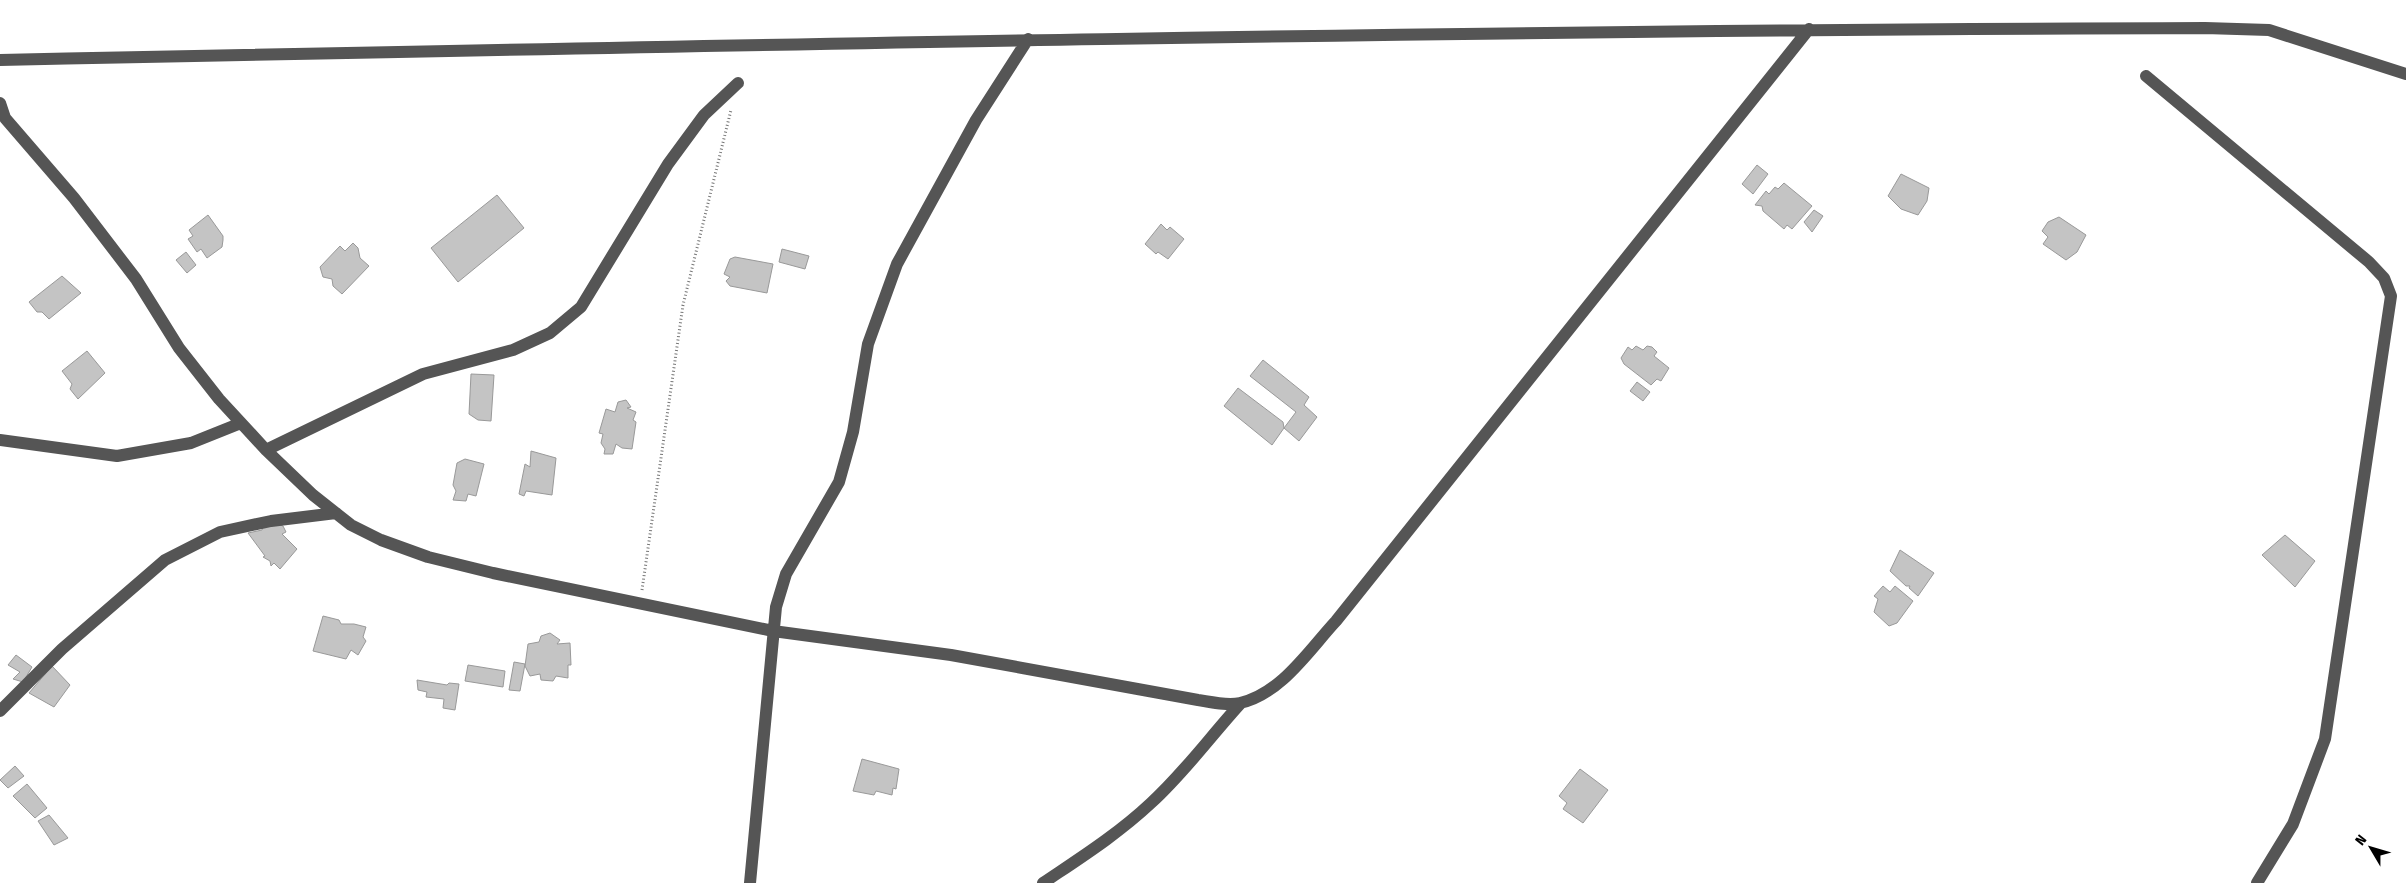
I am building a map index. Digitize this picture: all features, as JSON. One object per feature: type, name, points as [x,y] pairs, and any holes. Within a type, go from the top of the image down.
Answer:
[{"type":"street","points":[[0,103],[5,118],[74,198],[136,279],[156,308],[178,348],[241,423],[313,495],[352,525],[381,540],[428,558],[773,631],[951,655],[1198,700],[1240,704],[1255,698],[1285,678],[1336,621],[1809,29]]},
{"type":"street","points":[[0,60],[1028,40],[1809,29],[2269,30],[2406,74]]},
{"type":"street","points":[[750,883],[773,631],[776,608],[786,574],[839,482],[853,432],[868,344],[897,264],[976,120],[1028,40]]},
{"type":"street","points":[[2146,76],[2369,262],[2384,278],[2391,296],[2325,739],[2293,824],[2257,883]]},
{"type":"street","points":[[266,450],[423,374],[514,350],[550,333],[581,307],[668,164],[704,115],[738,83]]},
{"type":"street","points":[[0,440],[117,456],[191,443],[241,423]]},
{"type":"street","points":[[0,710],[62,649],[165,560],[220,532],[271,521],[336,513]]},
{"type":"street","points":[[1043,883],[1118,831],[1150,804],[1187,767],[1240,704]]},
{"type":"path","points":[[640,604],[683,305],[738,83]]},
{"type":"building","points":[[1757,165],[1768,174],[1753,194],[1742,184]]},
{"type":"building","points":[[1901,174],[1929,188],[1927,201],[1918,215],[1901,209],[1888,196]]},
{"type":"building","points":[[1784,183],[1812,206],[1792,229],[1787,225],[1784,229],[1763,211],[1762,206],[1755,205],[1766,191],[1769,194],[1775,187],[1778,189]]},
{"type":"building","points":[[497,195],[524,228],[458,282],[431,248]]},
{"type":"building","points":[[1814,210],[1823,216],[1812,232],[1804,222]]},
{"type":"building","points":[[208,215],[223,236],[223,240],[222,247],[207,258],[201,249],[197,252],[188,239],[193,236],[189,230]]},
{"type":"building","points":[[2059,217],[2086,235],[2077,252],[2066,260],[2043,244],[2048,237],[2042,231],[2048,222]]},
{"type":"building","points":[[1161,224],[1167,230],[1170,227],[1184,239],[1168,259],[1158,252],[1156,254],[1145,244]]},
{"type":"building","points":[[353,243],[358,248],[360,258],[369,266],[342,294],[333,286],[332,279],[323,277],[320,267],[340,246],[345,251]]},
{"type":"building","points":[[782,249],[809,256],[805,269],[779,262]]},
{"type":"building","points":[[186,252],[196,265],[187,273],[176,260]]},
{"type":"building","points":[[735,257],[773,264],[767,293],[730,286],[726,281],[730,277],[724,274],[730,259]]},
{"type":"building","points":[[62,276],[81,293],[49,319],[42,312],[37,312],[29,302]]},
{"type":"building","points":[[1636,346],[1643,350],[1647,346],[1652,347],[1657,352],[1654,356],[1669,368],[1661,381],[1657,379],[1651,385],[1624,364],[1621,358],[1628,347],[1632,350]]},
{"type":"building","points":[[87,351],[105,373],[78,399],[70,389],[72,384],[62,371]]},
{"type":"building","points":[[1263,360],[1309,397],[1304,405],[1317,417],[1299,441],[1284,428],[1296,412],[1250,376]]},
{"type":"building","points":[[471,374],[494,375],[491,421],[478,420],[469,414]]},
{"type":"building","points":[[1637,382],[1650,392],[1643,401],[1630,391]]},
{"type":"building","points":[[1238,388],[1283,422],[1284,428],[1272,445],[1224,406]]},
{"type":"building","points":[[626,400],[631,407],[627,408],[636,412],[633,420],[636,422],[632,449],[622,448],[616,444],[613,454],[604,454],[605,449],[601,443],[603,434],[599,433],[606,409],[615,412],[618,402]]},
{"type":"building","points":[[531,451],[556,458],[552,495],[526,491],[524,496],[519,494],[525,464],[530,467]]},
{"type":"building","points":[[465,459],[484,464],[476,496],[468,494],[466,501],[453,500],[456,491],[453,485],[457,463]]},
{"type":"building","points":[[265,520],[283,526],[286,532],[282,534],[297,549],[280,569],[274,563],[271,566],[270,561],[263,557],[265,556],[248,533],[262,530]]},
{"type":"building","points":[[2285,535],[2315,561],[2295,587],[2262,555]]},
{"type":"building","points":[[1900,550],[1934,573],[1918,596],[1909,588],[1910,586],[1906,586],[1890,571]]},
{"type":"building","points":[[1883,586],[1890,592],[1895,586],[1913,601],[1897,623],[1889,626],[1874,612],[1878,599],[1874,596]]},
{"type":"building","points":[[323,616],[339,620],[341,624],[354,624],[366,627],[363,637],[366,641],[358,655],[351,650],[346,659],[313,651]]},
{"type":"building","points":[[550,633],[560,640],[557,644],[570,643],[571,665],[568,665],[568,678],[556,676],[553,681],[541,680],[540,674],[530,676],[525,666],[528,644],[539,642],[541,636]]},
{"type":"building","points":[[16,655],[32,667],[23,682],[13,679],[20,672],[8,665]]},
{"type":"building","points":[[514,662],[525,664],[520,691],[509,690]]},
{"type":"building","points":[[468,665],[505,671],[503,687],[465,681]]},
{"type":"building","points":[[52,666],[70,685],[54,707],[29,693]]},
{"type":"building","points":[[417,680],[447,685],[449,683],[459,684],[455,710],[443,708],[444,699],[426,697],[427,692],[418,690]]},
{"type":"building","points":[[862,759],[899,769],[896,789],[893,788],[892,795],[876,791],[874,795],[853,791]]},
{"type":"building","points":[[15,766],[24,776],[8,788],[0,780]]},
{"type":"building","points":[[1580,769],[1608,790],[1583,823],[1563,809],[1567,803],[1559,796]]},
{"type":"building","points":[[27,784],[47,808],[35,818],[13,796]]},
{"type":"building","points":[[49,815],[68,838],[54,845],[38,821]]}]
